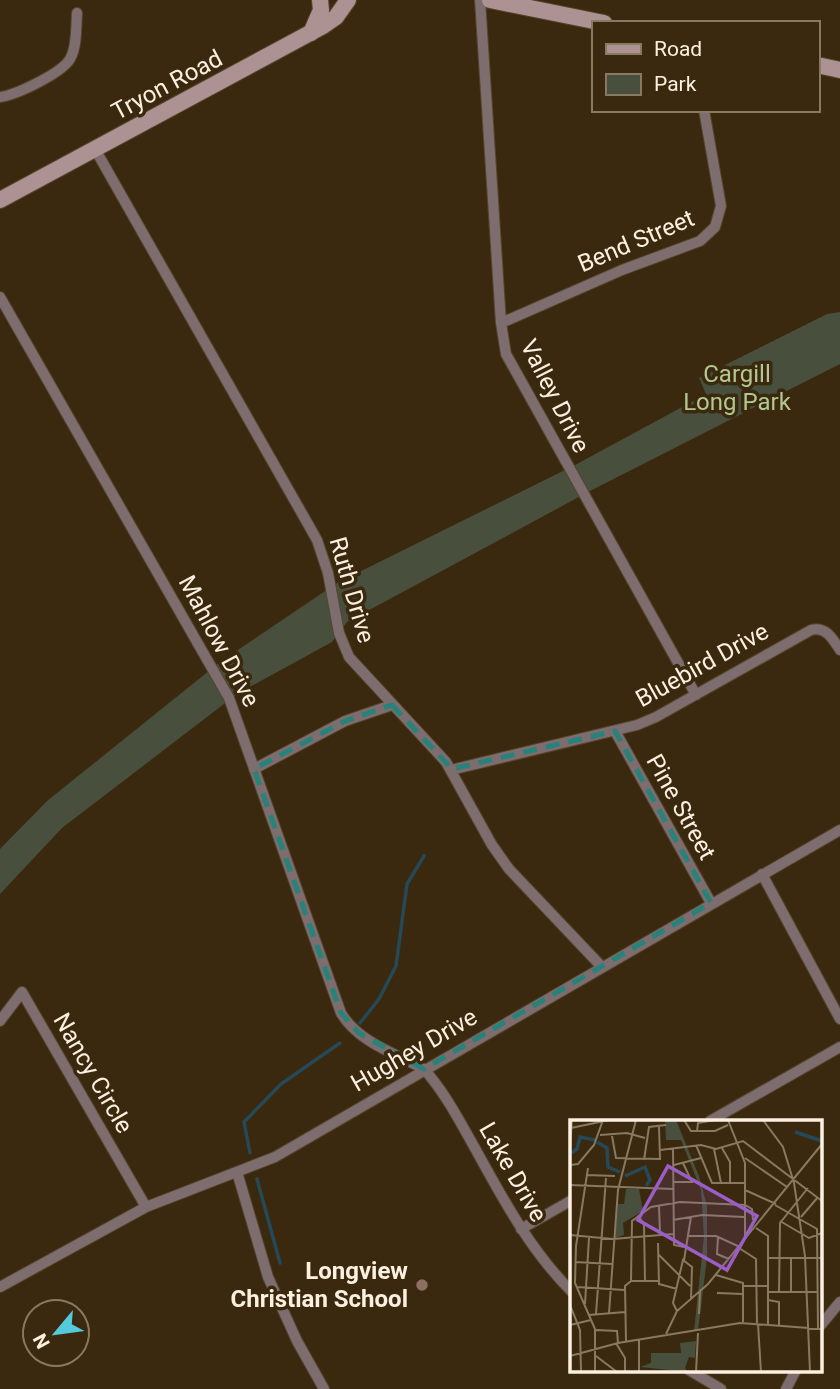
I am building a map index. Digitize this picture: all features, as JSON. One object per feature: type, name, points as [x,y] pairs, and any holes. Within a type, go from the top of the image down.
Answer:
[{"type":"street","points":[[311,33],[321,10],[320,0]]},
{"type":"street","name":"Tryon Road","points":[[0,200],[311,33],[336,17],[348,0]]},
{"type":"street","points":[[491,0],[594,21]]},
{"type":"street","name":"Valley Drive","points":[[491,0],[504,347],[511,366],[696,695]]},
{"type":"street","points":[[0,97],[14,93],[66,65],[73,52],[77,13]]},
{"type":"street","points":[[819,65],[840,70]]},
{"type":"street","name":"Bend Street","points":[[501,323],[622,270],[687,247],[711,232],[718,221],[721,206],[704,112]]},
{"type":"street","name":"Ruth Drive","points":[[95,149],[317,540],[328,573],[339,633],[349,657],[451,769],[500,857],[601,966]]},
{"type":"street","name":"Mahlow Drive","points":[[0,297],[234,710],[341,1013],[348,1024],[359,1033],[424,1069]]},
{"type":"street","name":"Bluebird Drive","points":[[451,769],[615,731],[656,717],[815,628],[826,631],[840,650]]},
{"type":"street","points":[[254,769],[352,718],[392,705]]},
{"type":"street","name":"Pine Street","points":[[615,731],[711,903]]},
{"type":"street","name":"Hughey Drive","points":[[0,1287],[146,1207],[280,1154],[840,830]]},
{"type":"street","points":[[762,874],[840,1019]]},
{"type":"street","name":"Nancy Circle","points":[[0,1021],[22,992],[146,1207]]},
{"type":"street","points":[[712,1120],[840,1046]]},
{"type":"street","name":"Lake Drive","points":[[424,1069],[447,1099],[521,1230],[570,1291]]},
{"type":"street","points":[[237,1172],[277,1299],[324,1389]]},
{"type":"street","points":[[521,1230],[570,1201]]},
{"type":"street","points":[[822,1324],[840,1302]]},
{"type":"street","points":[[692,1372],[721,1389]]},
{"type":"street","points":[[786,1389],[795,1372]]},
{"type":"highlighted area","points":[[392,705],[452,769],[615,731],[711,903],[424,1069],[359,1033],[341,1013],[254,769],[345,721]]},
{"type":"green space","name":"Cargill Long Park","points":[[840,312],[840,364],[590,491],[347,622],[332,642],[237,694],[62,828],[0,894],[0,849],[47,801],[220,662],[337,583],[577,464],[706,394],[699,378],[827,314]]},
{"type":"waterway","points":[[360,1023],[379,999],[396,966],[407,884],[424,856]]},
{"type":"waterway","points":[[250,1153],[244,1122],[281,1084],[340,1043]]},
{"type":"waterway","points":[[257,1179],[280,1263]]},
{"type":"place","name":"Longview Christian School","points":[[422,1285]]}]
